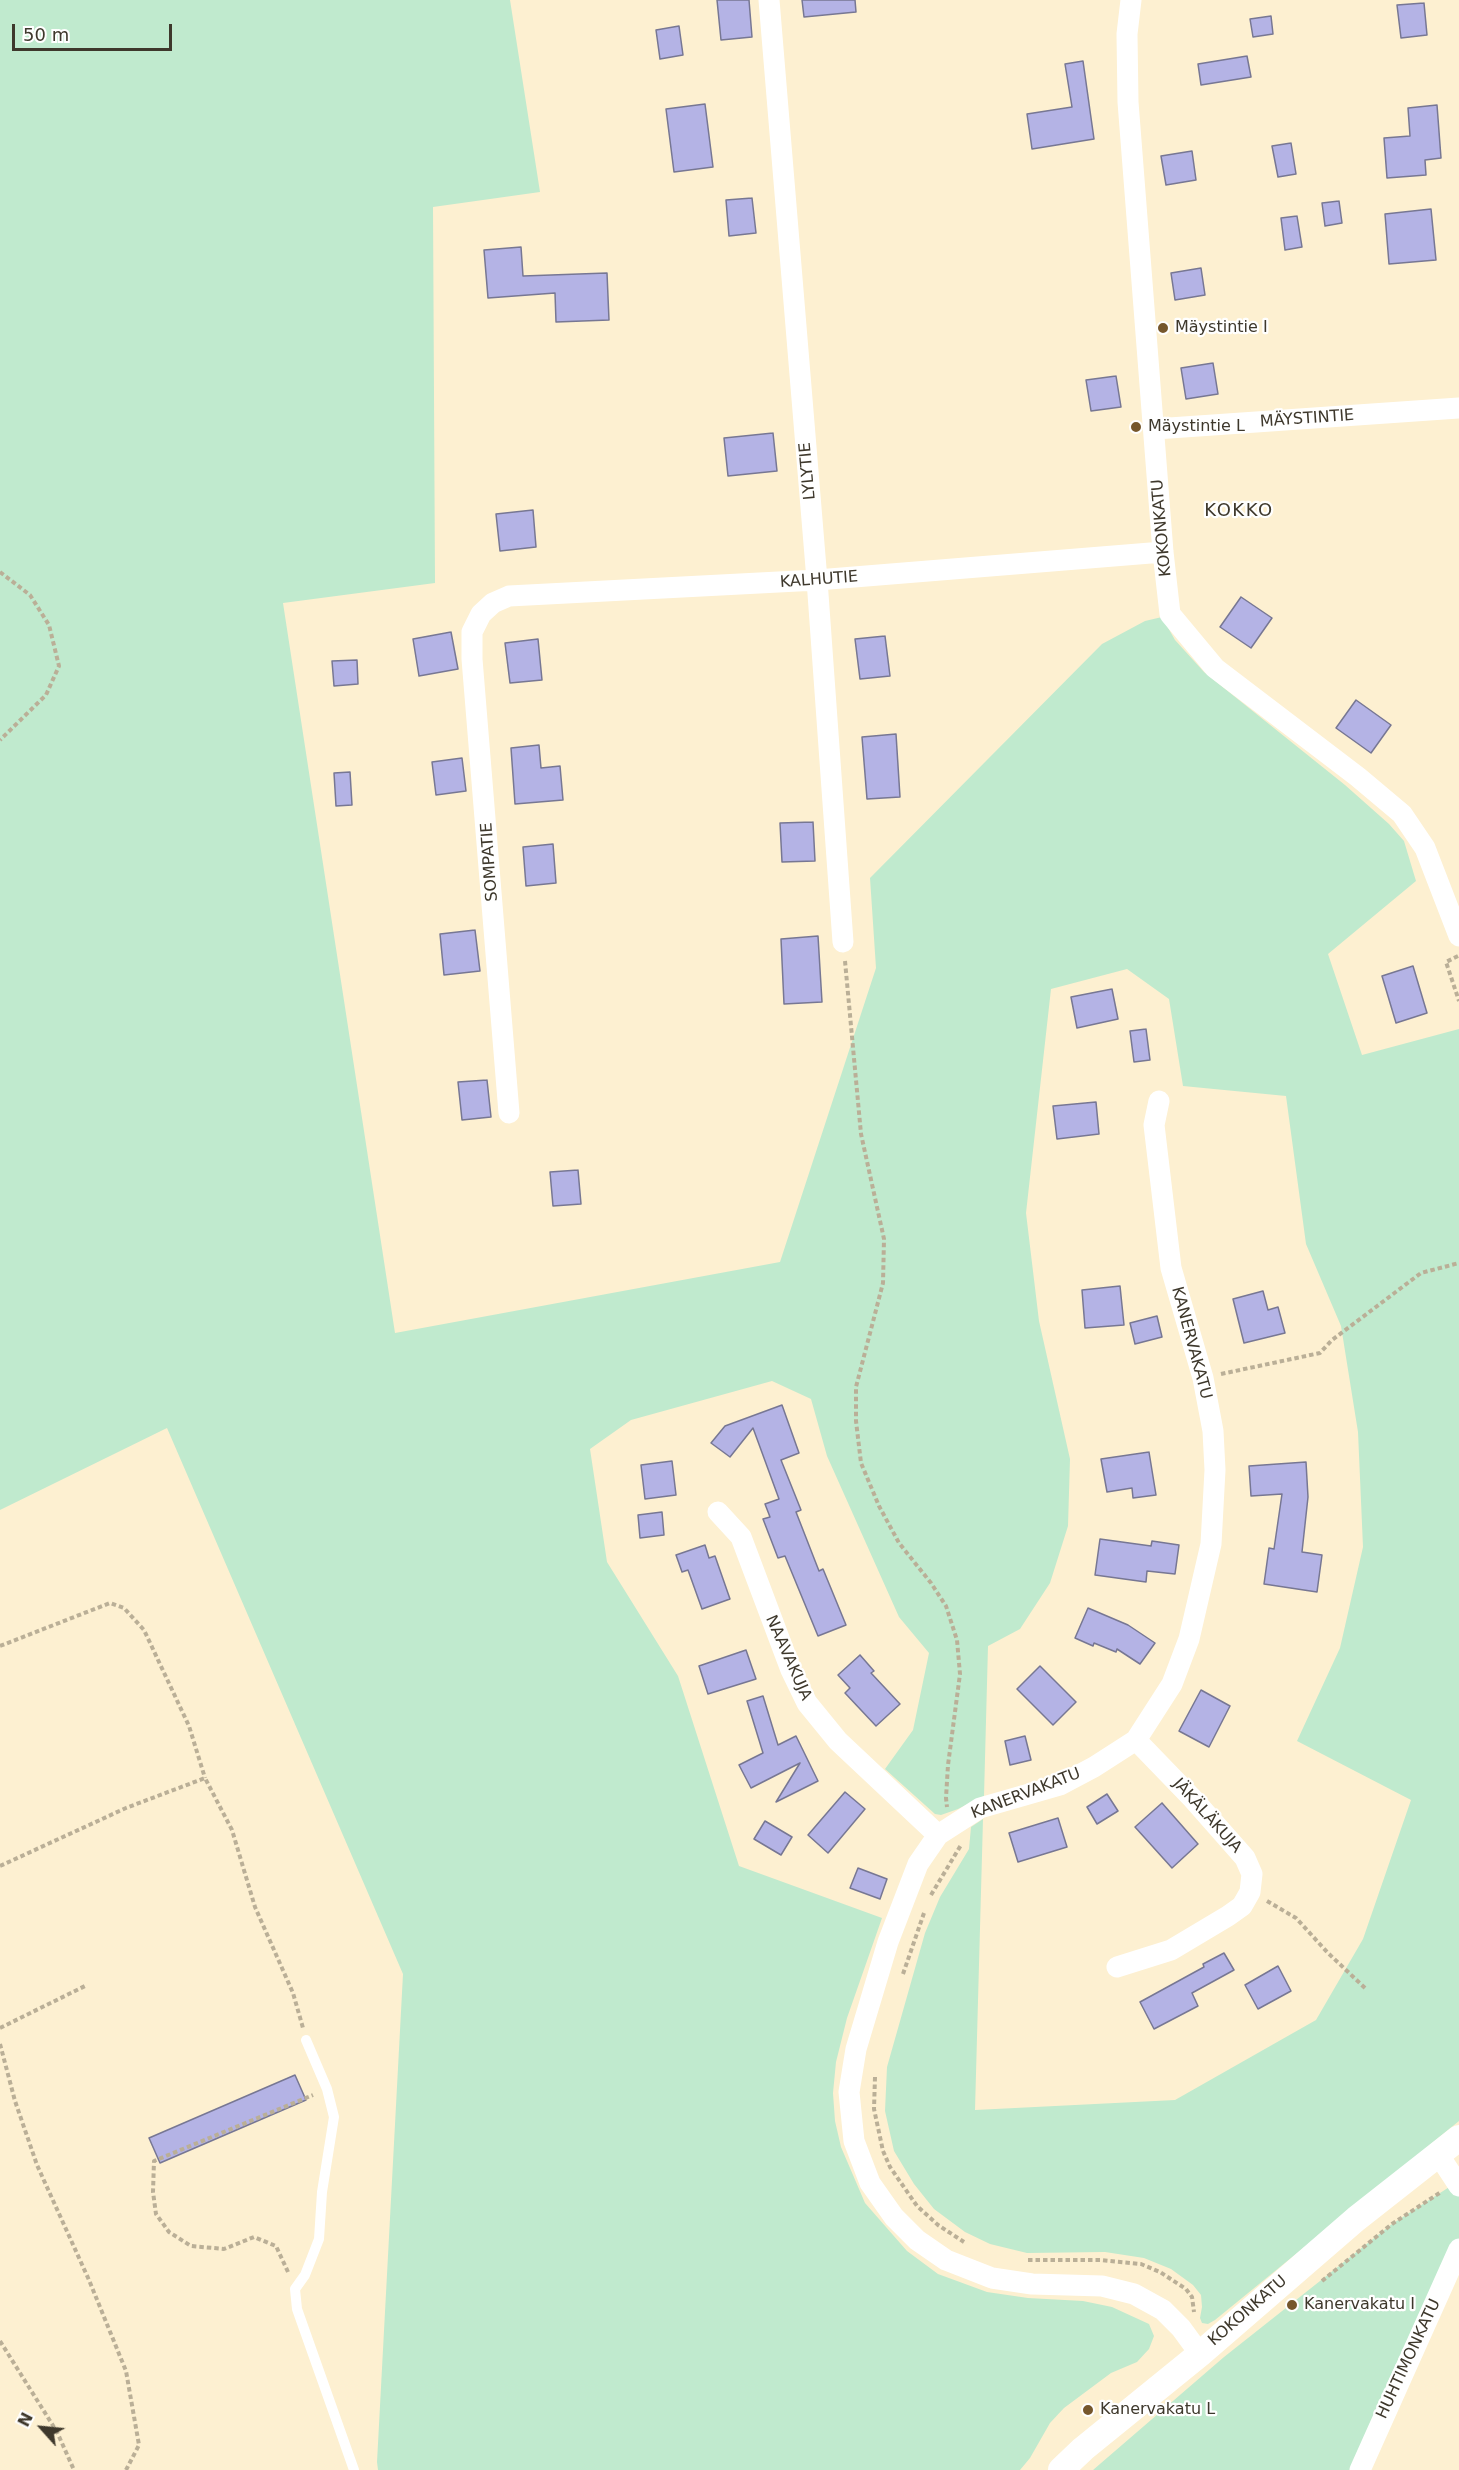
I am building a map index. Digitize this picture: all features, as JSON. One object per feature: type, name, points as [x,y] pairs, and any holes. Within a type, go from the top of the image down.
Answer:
[{"type":"street","name":"LYLYTIE","points":[[769,0],[818,580],[843,942]]},
{"type":"street","name":"KOKONKATU","points":[[1131,0],[1127,34],[1128,102],[1163,552],[1170,614],[1215,668],[1358,777],[1402,814],[1425,848],[1459,936]]},
{"type":"street","name":"MÄYSTINTIE","points":[[1155,429],[1459,408]]},
{"type":"street","name":"KALHUTIE","points":[[481,614],[493,603],[509,596],[818,580],[1163,552]]},
{"type":"street","name":"SOMPATIE","points":[[481,614],[472,632],[472,659],[508,1113]]},
{"type":"street","name":"KANERVAKATU","points":[[1159,1101],[1154,1125],[1171,1268],[1203,1378],[1213,1431],[1215,1470],[1211,1544],[1192,1628],[1172,1684],[1136,1740],[1094,1767],[1060,1785],[980,1808],[938,1835],[918,1864],[906,1893],[856,2049],[849,2092],[854,2141],[870,2183],[917,2240],[946,2260],[992,2278],[1032,2284],[1102,2286],[1134,2294],[1163,2310],[1181,2328],[1200,2354]]},
{"type":"street","name":"NAAVAKUJA","points":[[718,1512],[741,1537],[790,1671],[807,1703],[838,1741],[938,1835]]},
{"type":"street","name":"JÄKÄLÄKUJA","points":[[1136,1740],[1193,1799],[1245,1858],[1252,1874],[1250,1892]]},
{"type":"street","points":[[1117,1967],[1171,1950],[1242,1906],[1250,1892]]},
{"type":"street","name":"KOKONKATU","points":[[1061,2470],[1356,2219],[1459,2138]]},
{"type":"street","points":[[1438,2154],[1459,2186]]},
{"type":"street","name":"HUHTIMONKATU","points":[[1360,2470],[1459,2249]]},
{"type":"lane","points":[[306,2040],[327,2089],[334,2117],[322,2192],[319,2239],[305,2275],[295,2289],[297,2309],[354,2470]]},
{"type":"path","points":[[0,572],[30,595],[49,625],[59,666],[46,695],[0,740]]},
{"type":"path","points":[[843,942],[861,1134],[884,1239],[883,1283],[856,1387],[856,1421],[861,1463],[879,1506],[899,1542],[946,1606],[957,1640],[960,1674],[946,1798],[949,1815],[963,1835],[961,1845],[932,1892],[902,1977]]},
{"type":"path","points":[[1459,956],[1446,962],[1459,1001]]},
{"type":"path","points":[[1203,1378],[1320,1353],[1332,1340],[1420,1273],[1459,1263]]},
{"type":"path","points":[[0,1646],[110,1603],[124,1608],[144,1630],[189,1726],[206,1778],[232,1830],[255,1907],[292,1993],[306,2040]]},
{"type":"path","points":[[0,1866],[126,1808],[206,1778]]},
{"type":"path","points":[[1250,1892],[1296,1918],[1365,1988]]},
{"type":"path","points":[[0,2028],[85,1986]]},
{"type":"path","points":[[0,2044],[15,2101],[37,2165],[89,2280],[126,2371],[139,2445],[126,2470]]},
{"type":"path","points":[[876,2070],[874,2109],[883,2151],[890,2167],[917,2206],[938,2225],[970,2245]]},
{"type":"path","points":[[295,2289],[276,2246],[254,2237],[224,2249],[191,2246],[169,2232],[156,2214],[153,2192],[154,2161],[327,2089]]},
{"type":"path","points":[[1022,2260],[1100,2260],[1141,2264],[1160,2272],[1179,2283],[1192,2297],[1194,2312],[1181,2328]]},
{"type":"path","points":[[0,2341],[57,2432],[74,2470]]},
{"type":"green space","points":[[0,0],[510,0],[540,192],[433,207],[435,583],[283,603],[395,1333],[780,1262],[876,968],[870,878],[1102,644],[1145,621],[1162,617],[1175,640],[1204,672],[1345,785],[1389,824],[1404,841],[1416,881],[1328,954],[1362,1055],[1459,1029],[1459,2121],[1215,2320],[1208,2324],[1202,2323],[1200,2318],[1201,2295],[1193,2285],[1171,2269],[1144,2258],[1105,2252],[1027,2253],[990,2244],[965,2232],[934,2209],[914,2184],[894,2151],[885,2111],[887,2067],[925,1933],[940,1897],[969,1849],[971,1827],[983,1819],[975,2110],[1175,2100],[1316,2020],[1363,1939],[1411,1800],[1297,1741],[1340,1648],[1363,1547],[1358,1432],[1341,1326],[1306,1244],[1286,1096],[1183,1086],[1169,999],[1127,969],[1051,989],[1026,1213],[1039,1321],[1070,1459],[1068,1526],[1050,1583],[1020,1629],[988,1646],[984,1796],[958,1809],[941,1815],[935,1814],[885,1769],[913,1730],[929,1653],[899,1617],[827,1456],[811,1399],[772,1381],[631,1420],[590,1449],[607,1562],[678,1676],[739,1866],[882,1918],[847,2018],[836,2062],[833,2093],[835,2121],[841,2147],[865,2203],[907,2251],[938,2274],[987,2292],[1028,2298],[1083,2301],[1112,2307],[1149,2324],[1154,2336],[1149,2349],[1137,2362],[1111,2373],[1064,2408],[1050,2423],[1030,2458],[1020,2470],[378,2470],[403,1974],[167,1428],[0,1510]]},
{"type":"green space","points":[[1457,2182],[1459,2186],[1459,2249],[1360,2470],[1093,2470],[1224,2357],[1392,2224]]},
{"type":"building","points":[[717,0],[749,0],[752,37],[721,40]]},
{"type":"building","points":[[802,0],[855,0],[856,12],[804,17]]},
{"type":"building","points":[[1424,3],[1427,35],[1401,38],[1397,5]]},
{"type":"building","points":[[1271,16],[1273,34],[1253,37],[1250,19]]},
{"type":"building","points":[[679,26],[683,55],[660,59],[656,30]]},
{"type":"building","points":[[1247,56],[1251,77],[1201,85],[1198,64]]},
{"type":"building","points":[[1083,61],[1094,139],[1032,149],[1027,114],[1072,107],[1065,64]]},
{"type":"building","points":[[705,104],[713,167],[674,172],[666,109]]},
{"type":"building","points":[[1437,105],[1441,158],[1425,160],[1426,175],[1387,178],[1384,138],[1410,136],[1408,108]]},
{"type":"building","points":[[1291,143],[1296,174],[1278,177],[1272,146]]},
{"type":"building","points":[[1192,151],[1196,180],[1166,185],[1161,156]]},
{"type":"building","points":[[752,198],[756,233],[729,236],[726,200]]},
{"type":"building","points":[[1339,201],[1342,223],[1325,226],[1322,203]]},
{"type":"building","points":[[1431,209],[1436,260],[1389,264],[1385,214]]},
{"type":"building","points":[[1297,216],[1302,247],[1285,250],[1281,218]]},
{"type":"building","points":[[521,247],[523,276],[607,273],[609,320],[556,322],[555,293],[488,298],[484,250]]},
{"type":"building","points":[[1201,268],[1205,295],[1175,300],[1171,273]]},
{"type":"building","points":[[1213,363],[1218,394],[1186,399],[1181,368]]},
{"type":"building","points":[[1116,376],[1121,407],[1091,411],[1086,380]]},
{"type":"building","points":[[773,433],[777,471],[728,476],[724,438]]},
{"type":"building","points":[[533,510],[536,547],[500,551],[496,514]]},
{"type":"building","points":[[1241,597],[1272,618],[1251,648],[1220,627]]},
{"type":"building","points":[[451,632],[458,669],[419,676],[413,639]]},
{"type":"building","points":[[885,636],[890,676],[860,679],[855,639]]},
{"type":"building","points":[[538,639],[542,680],[510,683],[505,643]]},
{"type":"building","points":[[357,660],[358,684],[334,686],[332,661]]},
{"type":"building","points":[[1356,700],[1391,725],[1371,753],[1336,728]]},
{"type":"building","points":[[896,734],[900,797],[867,799],[862,737]]},
{"type":"building","points":[[539,745],[541,768],[560,766],[563,800],[515,804],[511,748]]},
{"type":"building","points":[[462,758],[466,791],[436,795],[432,762]]},
{"type":"building","points":[[350,772],[352,805],[336,806],[334,773]]},
{"type":"building","points":[[813,822],[815,861],[782,862],[780,823]]},
{"type":"building","points":[[553,844],[556,883],[526,886],[523,847]]},
{"type":"building","points":[[475,930],[480,971],[444,975],[440,934]]},
{"type":"building","points":[[818,936],[822,1002],[784,1004],[781,939]]},
{"type":"building","points":[[1413,966],[1427,1013],[1396,1023],[1382,976]]},
{"type":"building","points":[[1112,989],[1118,1019],[1077,1028],[1071,997]]},
{"type":"building","points":[[1146,1029],[1150,1060],[1134,1062],[1130,1031]]},
{"type":"building","points":[[487,1080],[491,1117],[462,1120],[458,1082]]},
{"type":"building","points":[[1096,1102],[1099,1134],[1057,1139],[1053,1106]]},
{"type":"building","points":[[578,1170],[581,1204],[553,1206],[550,1172]]},
{"type":"building","points":[[1120,1286],[1124,1325],[1085,1328],[1082,1290]]},
{"type":"building","points":[[1263,1291],[1268,1310],[1278,1307],[1285,1333],[1244,1343],[1233,1299]]},
{"type":"building","points":[[1157,1316],[1162,1337],[1135,1344],[1130,1323]]},
{"type":"building","points":[[782,1405],[799,1453],[781,1460],[801,1510],[796,1512],[819,1571],[823,1569],[846,1625],[818,1636],[785,1556],[778,1558],[763,1519],[770,1517],[765,1504],[779,1499],[753,1428],[730,1457],[711,1443],[725,1426]]},
{"type":"building","points":[[1149,1452],[1156,1495],[1133,1498],[1132,1488],[1107,1492],[1101,1459]]},
{"type":"building","points":[[672,1461],[676,1495],[645,1499],[641,1465]]},
{"type":"building","points":[[1306,1462],[1308,1497],[1302,1552],[1322,1555],[1317,1592],[1264,1584],[1269,1548],[1274,1549],[1282,1494],[1251,1496],[1249,1466]]},
{"type":"building","points":[[662,1512],[664,1535],[640,1538],[638,1515]]},
{"type":"building","points":[[1100,1539],[1151,1546],[1152,1541],[1179,1545],[1175,1574],[1147,1571],[1146,1582],[1095,1575]]},
{"type":"building","points":[[705,1545],[709,1558],[715,1556],[730,1599],[702,1609],[688,1570],[682,1572],[676,1555]]},
{"type":"building","points":[[1088,1608],[1128,1625],[1155,1643],[1140,1664],[1117,1649],[1116,1652],[1094,1643],[1093,1646],[1075,1638]]},
{"type":"building","points":[[746,1650],[756,1679],[708,1694],[699,1666]]},
{"type":"building","points":[[860,1655],[874,1671],[871,1673],[900,1704],[876,1726],[845,1693],[850,1688],[838,1675]]},
{"type":"building","points":[[1040,1666],[1076,1702],[1053,1725],[1017,1689]]},
{"type":"building","points":[[1201,1690],[1230,1706],[1209,1747],[1179,1731]]},
{"type":"building","points":[[763,1696],[778,1745],[796,1736],[818,1781],[776,1802],[800,1763],[751,1788],[739,1765],[763,1753],[747,1701]]},
{"type":"building","points":[[1025,1736],[1031,1760],[1010,1765],[1005,1741]]},
{"type":"building","points":[[845,1792],[865,1809],[828,1853],[808,1835]]},
{"type":"building","points":[[1107,1794],[1118,1811],[1097,1824],[1087,1807]]},
{"type":"building","points":[[1162,1803],[1198,1844],[1172,1868],[1135,1827]]},
{"type":"building","points":[[1058,1818],[1067,1847],[1018,1862],[1009,1833]]},
{"type":"building","points":[[765,1821],[792,1837],[781,1855],[754,1839]]},
{"type":"building","points":[[858,1868],[887,1879],[880,1899],[850,1888]]},
{"type":"building","points":[[1224,1953],[1234,1970],[1192,1993],[1198,2006],[1154,2029],[1140,2002],[1204,1967],[1203,1964]]},
{"type":"building","points":[[1278,1966],[1291,1991],[1258,2009],[1245,1985]]},
{"type":"building","points":[[295,2075],[306,2100],[160,2163],[149,2138]]},
{"type":"place","name":"Mäystintie I","points":[[1163,328]]},
{"type":"place","name":"Mäystintie L","points":[[1136,427]]},
{"type":"place","name":"Kanervakatu I","points":[[1292,2305]]},
{"type":"place","name":"Kanervakatu L","points":[[1088,2410]]},
{"type":"district","name":"KOKKO","points":[[1239,511]]}]
